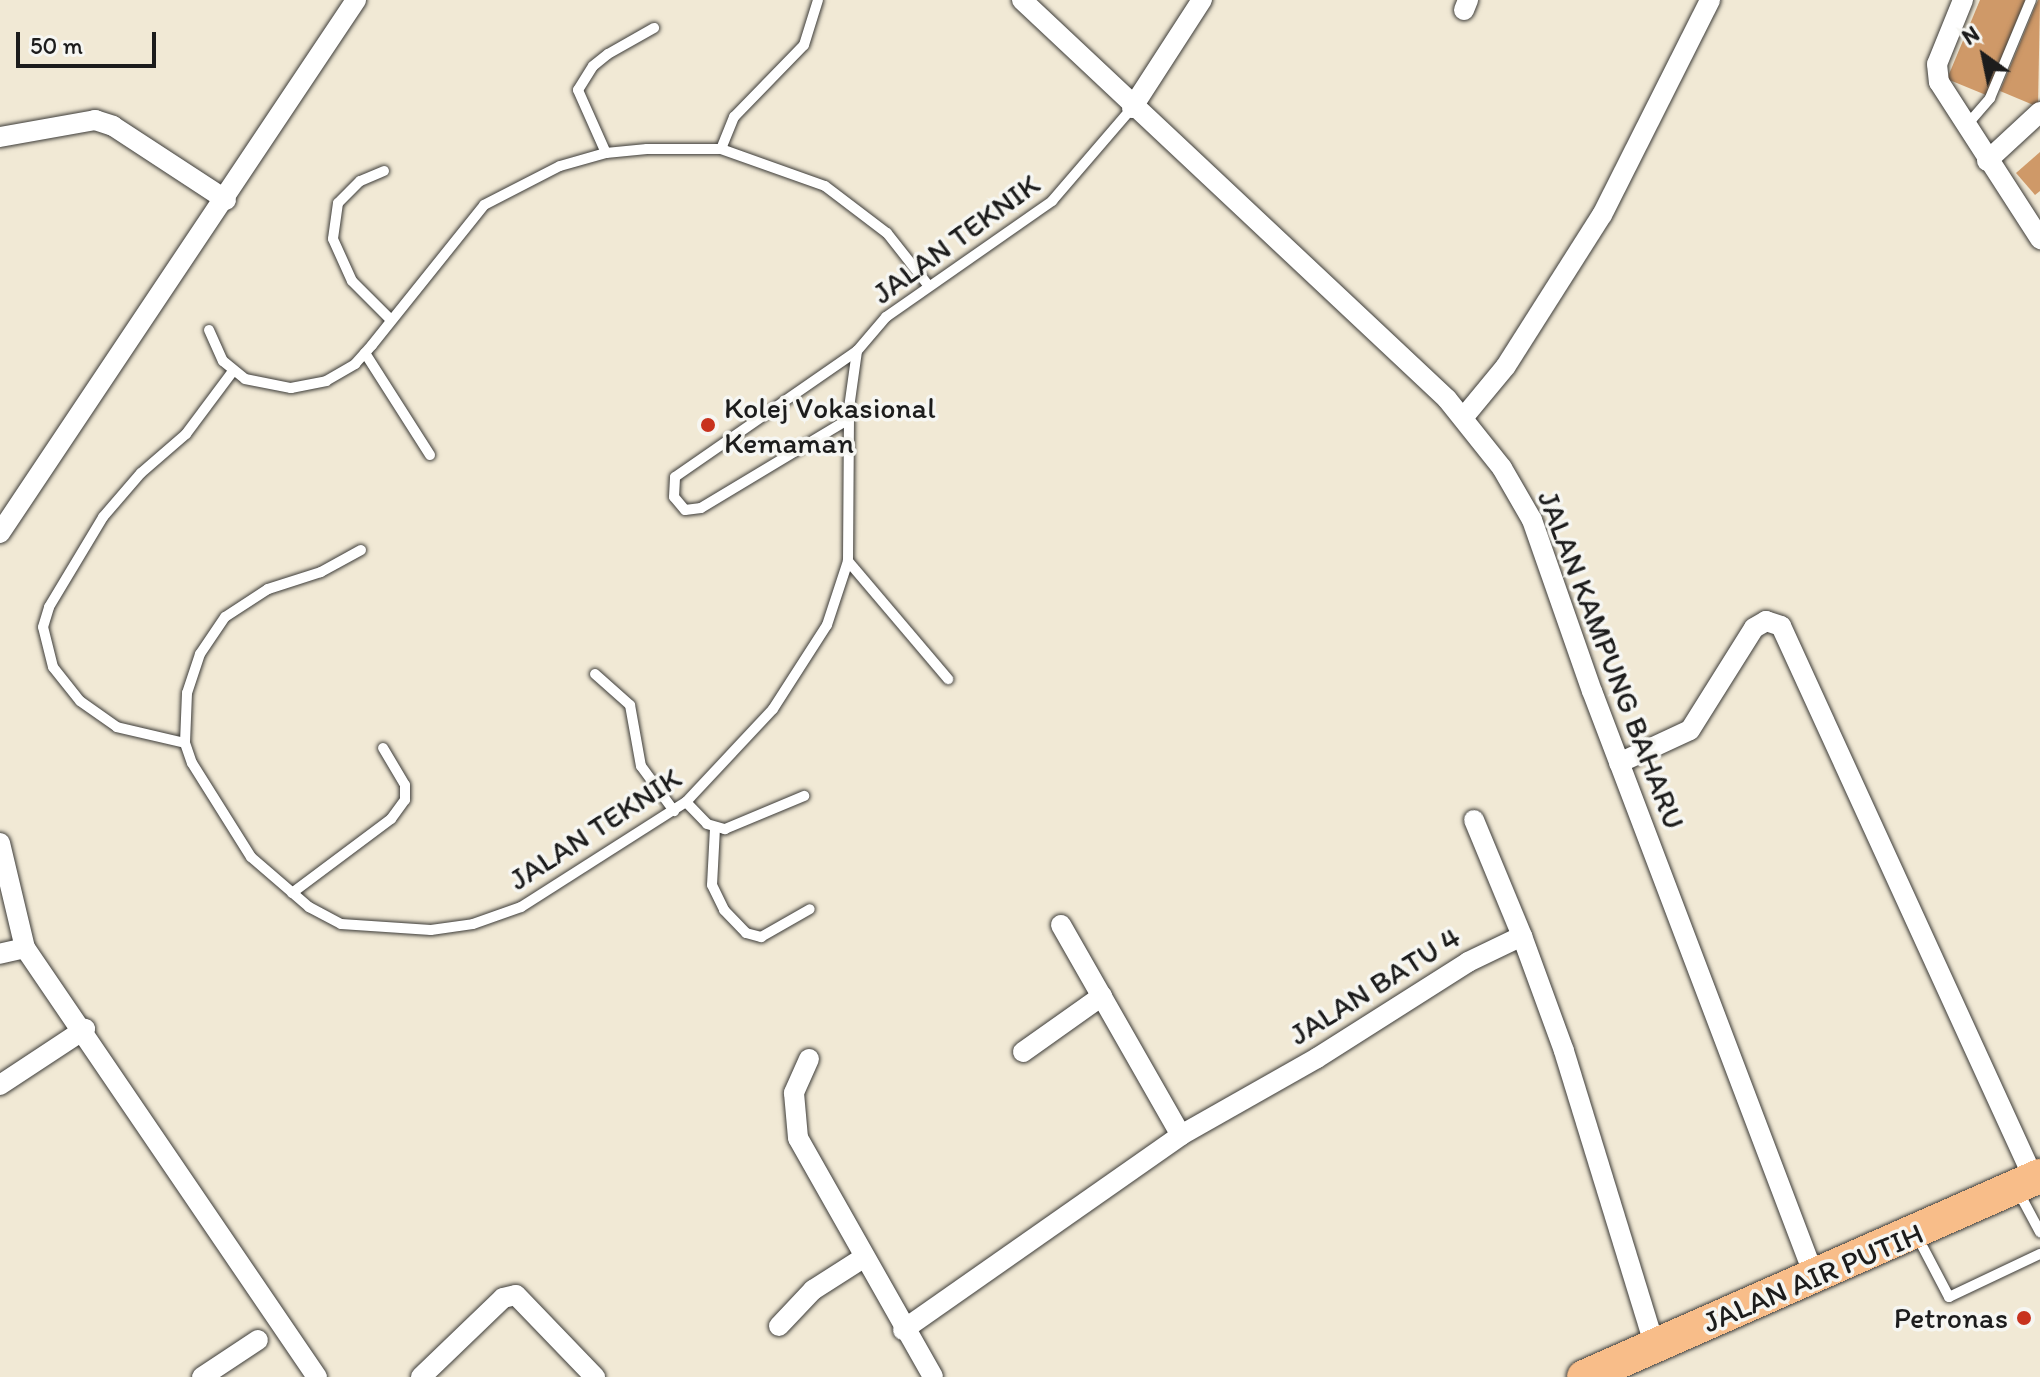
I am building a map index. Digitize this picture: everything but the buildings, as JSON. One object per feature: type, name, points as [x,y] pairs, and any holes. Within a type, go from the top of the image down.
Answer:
[{"type":"main road","name":"JALAN AIR PUTIH","points":[[1584,1377],[1916,1234],[2030,1181]]},
{"type":"street","name":"JALAN KAMPUNG BAHARU","points":[[1022,0],[1132,108],[1463,418],[1502,468],[1532,520],[1619,763],[1815,1278]]},
{"type":"street","points":[[1132,108],[1202,0]]},
{"type":"street","points":[[1463,418],[1506,366],[1602,215],[1710,0]]},
{"type":"street","points":[[1963,0],[1937,64],[1939,82],[1965,128],[2040,239]]},
{"type":"street","points":[[0,533],[226,200],[349,4]]},
{"type":"street","points":[[1987,161],[2040,112]]},
{"type":"street","points":[[0,137],[95,120],[226,200]]},
{"type":"street","points":[[1619,763],[1690,730],[1754,628],[1766,621],[1781,626],[2030,1181]]},
{"type":"street","points":[[1474,820],[1522,936],[1564,1051],[1655,1346]]},
{"type":"street","points":[[2,857],[25,948],[85,1029],[317,1377]]},
{"type":"street","points":[[1061,925],[1181,1135]]},
{"type":"street","name":"JALAN BATU 4","points":[[903,1330],[1181,1135],[1317,1058],[1468,962],[1522,936]]},
{"type":"street","points":[[0,954],[25,948]]},
{"type":"street","points":[[1023,1052],[1102,996]]},
{"type":"street","points":[[0,1085],[85,1029]]},
{"type":"street","points":[[809,1059],[794,1093],[798,1138],[903,1330],[933,1377]]},
{"type":"street","points":[[779,1326],[813,1290],[863,1258]]},
{"type":"street","points":[[421,1377],[503,1298],[516,1295],[595,1377]]},
{"type":"street","points":[[202,1377],[258,1340]]},
{"type":"lane","points":[[721,149],[734,117],[804,45],[818,0]]},
{"type":"lane","points":[[1965,128],[1990,98],[2031,0]]},
{"type":"lane","points":[[606,153],[578,90],[608,54],[654,28]]},
{"type":"lane","name":"JALAN TEKNIK","points":[[361,550],[321,572],[268,589],[225,617],[200,654],[187,693],[185,743],[227,826],[292,893],[341,924],[387,930],[473,924],[521,907],[564,884],[686,802],[773,709],[813,652],[848,561],[852,493],[849,419],[857,351],[886,317],[1052,201],[1132,108]]},
{"type":"lane","points":[[209,330],[233,371],[245,379],[291,388],[339,375],[365,353],[484,205],[539,174],[606,153],[721,149],[761,159],[825,186],[887,233],[928,285]]},
{"type":"lane","points":[[384,171],[360,181],[338,203],[333,239],[352,281],[391,320]]},
{"type":"lane","points":[[849,419],[701,508],[685,510],[674,497],[675,477],[857,351]]},
{"type":"lane","points":[[365,353],[430,455]]},
{"type":"lane","points":[[185,743],[142,737],[90,710],[53,667],[43,627],[49,607],[103,517],[141,473],[186,434],[233,371]]},
{"type":"lane","points":[[848,561],[948,679]]},
{"type":"lane","points":[[595,674],[630,705],[641,766],[674,811]]},
{"type":"lane","points":[[292,893],[391,819],[405,800],[405,785],[383,748]]},
{"type":"lane","points":[[686,802],[715,828],[725,829],[804,796]]},
{"type":"lane","points":[[715,828],[712,885],[724,910],[746,933],[761,937],[810,909]]},
{"type":"lane","points":[[2030,1181],[2040,1232]]},
{"type":"lane","points":[[1916,1234],[1949,1297],[2040,1254]]},
{"type":"place","name":"Kolej Vokasional Kemaman","points":[[708,425]]},
{"type":"place","name":"Petronas","points":[[2024,1318]]}]
